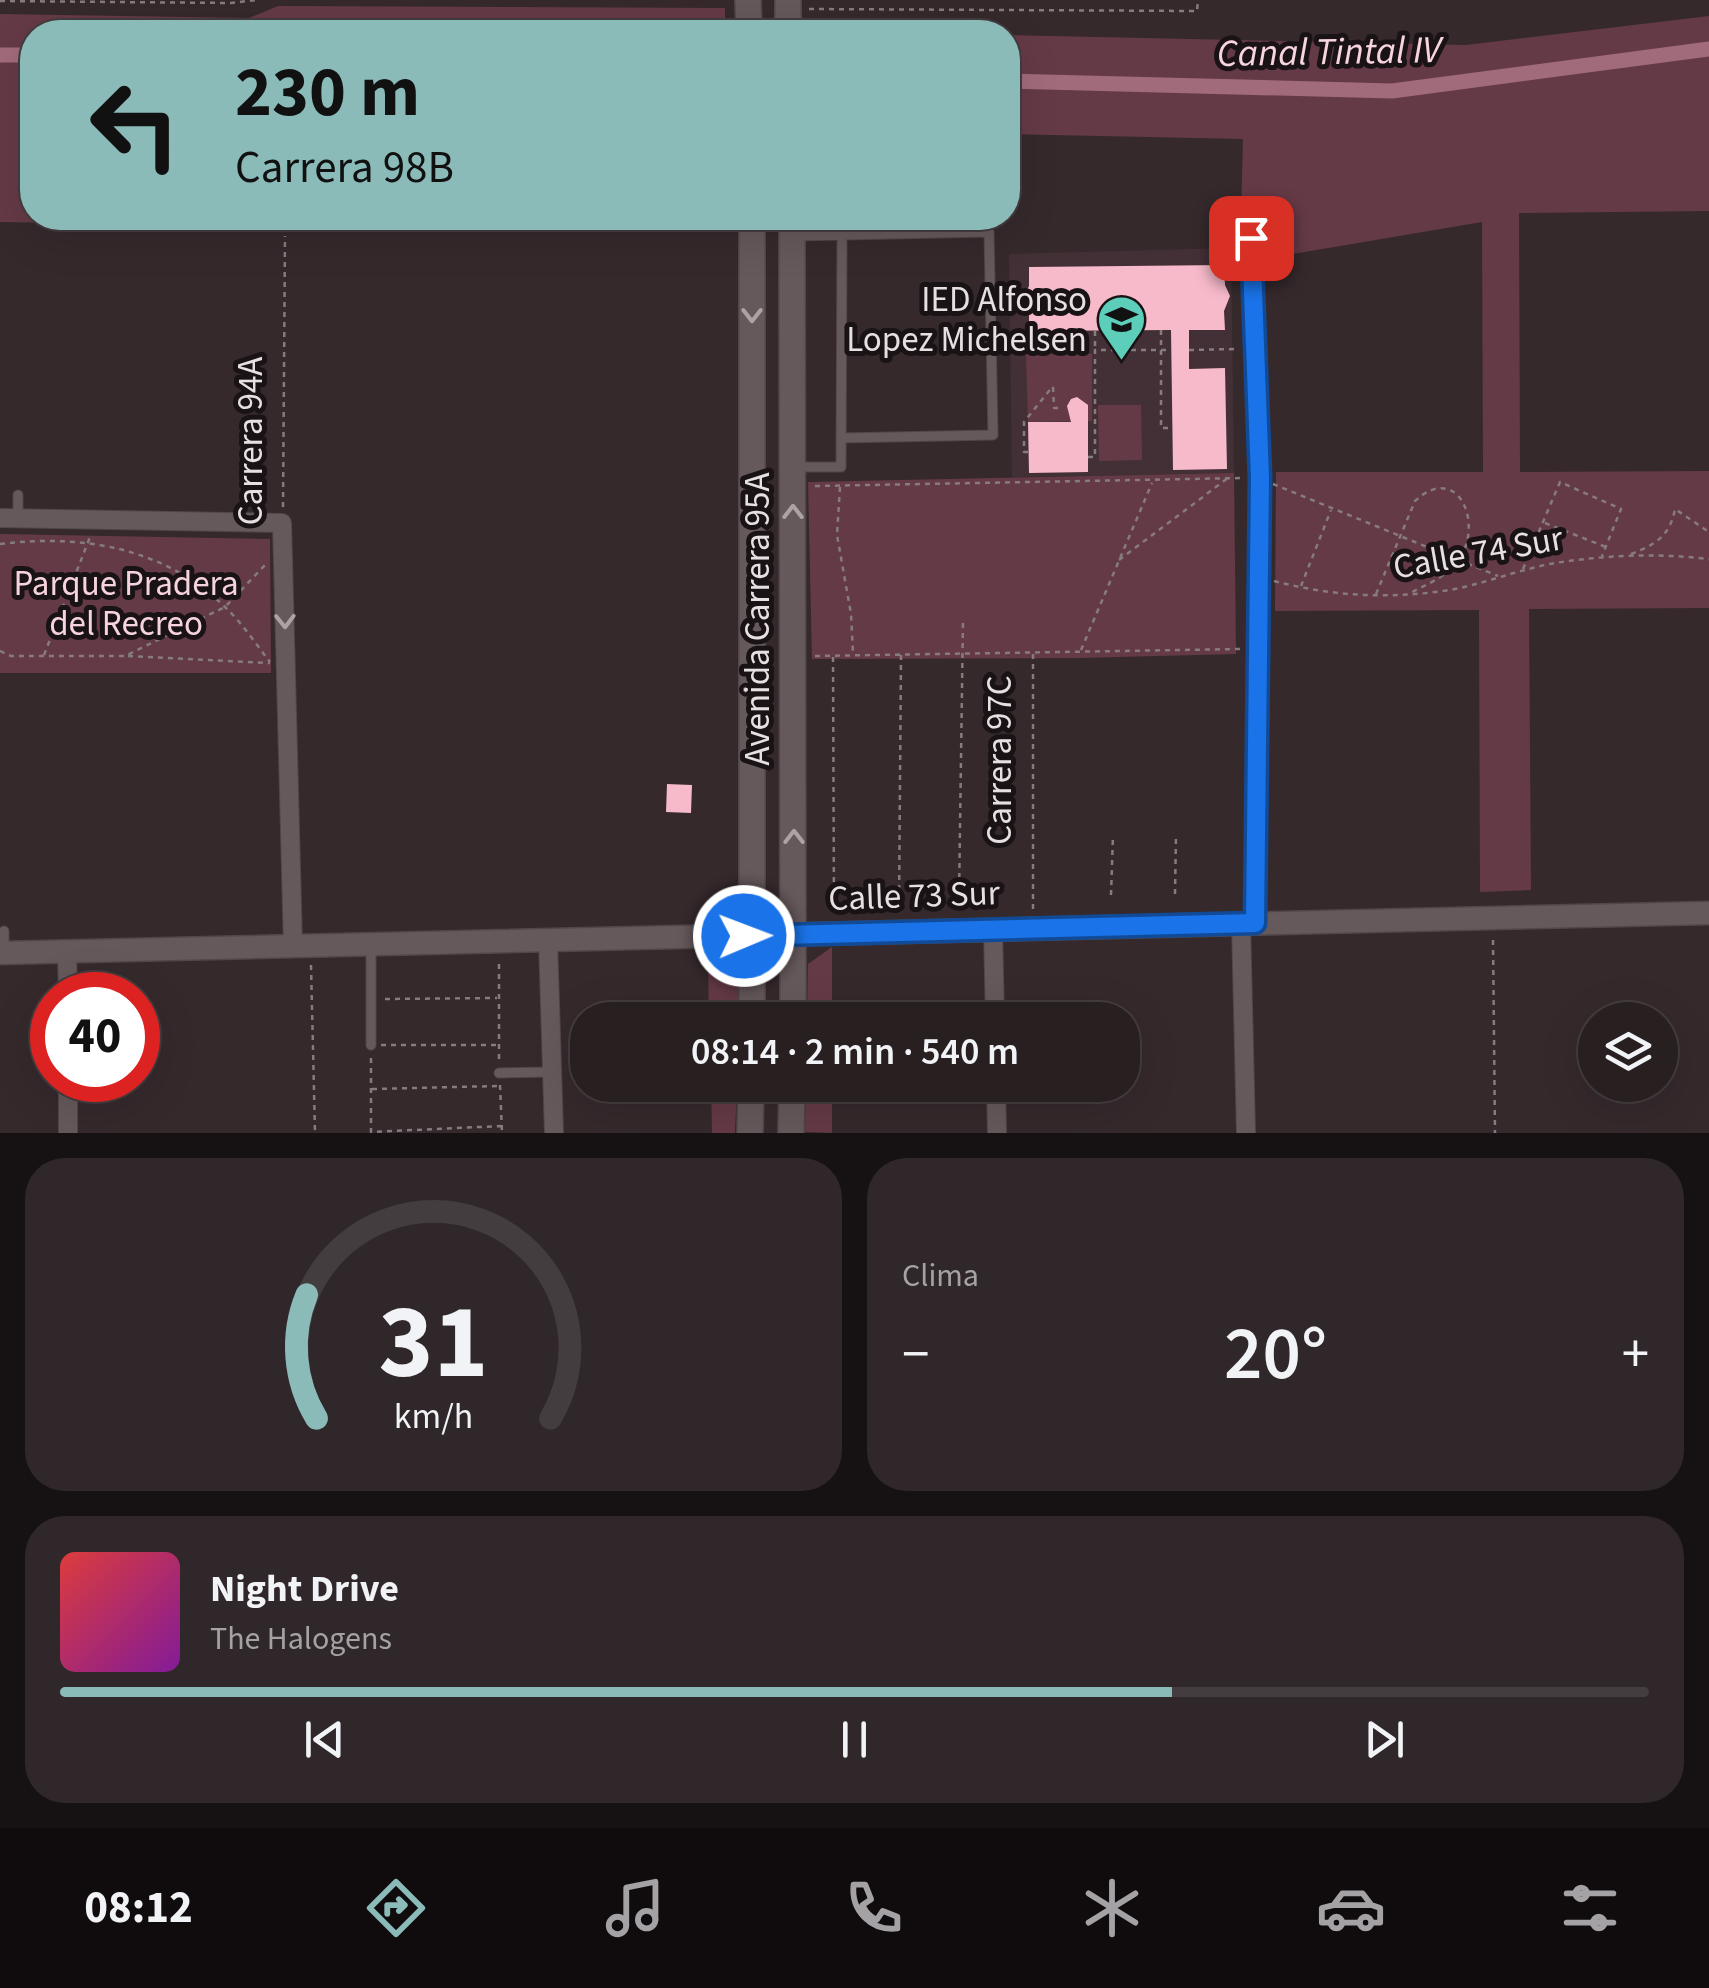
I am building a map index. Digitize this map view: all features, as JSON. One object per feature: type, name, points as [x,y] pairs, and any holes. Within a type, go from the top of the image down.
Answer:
[{"type":"main road","name":"Avenida Carrera 95A","points":[[752,230],[752,1002]]},
{"type":"main road","name":"Avenida Carrera 95A","points":[[792,230],[798,476],[793,1002]]},
{"type":"main road","points":[[750,1133],[751,1102]]},
{"type":"main road","points":[[792,1102],[792,1133]]},
{"type":"street","points":[[1246,1133],[1260,478],[1251,238]]},
{"type":"street","points":[[9,518],[282,523]]},
{"type":"street","name":"Carrera 94A","points":[[282,523],[302,946]]},
{"type":"street","name":"Calle 73 Sur","points":[[3,946],[67,952],[1709,912]]},
{"type":"street","points":[[992,929],[994,1002]]},
{"type":"street","points":[[548,940],[554,1133]]},
{"type":"street","points":[[67,952],[67,972]]},
{"type":"street","points":[[68,1102],[68,1133]]},
{"type":"street","points":[[997,1102],[998,1133]]},
{"type":"lane","points":[[811,230],[842,235],[989,232],[993,435],[841,438]]},
{"type":"lane","points":[[798,476],[840,467],[842,235]]},
{"type":"lane","points":[[9,518],[18,495]]},
{"type":"lane","points":[[371,944],[371,1045]]},
{"type":"lane","points":[[500,1072],[552,1072]]},
{"type":"path","points":[[0,0],[256,0]]},
{"type":"path","points":[[788,14],[1197,11],[1198,0]]},
{"type":"path","name":"Carrera 94A","points":[[282,523],[285,236]]},
{"type":"path","points":[[1088,457],[1095,457],[1095,330]]},
{"type":"path","points":[[1161,330],[1162,428],[1172,428]]},
{"type":"path","points":[[1189,350],[1238,349]]},
{"type":"path","points":[[1096,350],[1171,350]]},
{"type":"path","points":[[1028,452],[1024,452],[1024,422],[1053,386],[1054,408],[1058,408]]},
{"type":"path","points":[[798,476],[840,486],[1260,478],[1498,576]]},
{"type":"path","points":[[1118,561],[1228,478]]},
{"type":"path","points":[[1080,652],[1153,480]]},
{"type":"path","points":[[1523,571],[1560,482],[1621,509],[1601,558]]},
{"type":"path","points":[[840,486],[837,535],[851,614],[852,656]]},
{"type":"path","points":[[1376,596],[1415,501],[1436,488],[1448,490],[1462,500],[1470,520],[1466,546],[1458,560],[1437,578],[1408,595]]},
{"type":"path","points":[[1300,588],[1331,509]]},
{"type":"path","points":[[1625,556],[1648,548],[1666,534],[1675,509],[1709,532]]},
{"type":"path","points":[[44,656],[96,519]]},
{"type":"path","points":[[1543,522],[1606,547]]},
{"type":"path","points":[[0,544],[38,540],[88,542],[128,549],[158,562],[188,578],[225,607],[271,662],[0,654]]},
{"type":"path","points":[[125,656],[225,607],[270,560],[283,552]]},
{"type":"path","name":"Calle 74 Sur","points":[[1258,577],[1329,594],[1408,595],[1440,592],[1498,576],[1601,558],[1709,559]]},
{"type":"path","points":[[958,898],[963,619]]},
{"type":"path","points":[[804,656],[1258,648]]},
{"type":"path","name":"Carrera 97C","points":[[1033,652],[1033,928]]},
{"type":"path","points":[[899,932],[901,654]]},
{"type":"path","points":[[833,656],[834,934]]},
{"type":"path","points":[[1111,895],[1113,835]]},
{"type":"path","points":[[1176,835],[1176,894]]},
{"type":"path","points":[[1495,916],[1495,1133]]},
{"type":"path","points":[[302,946],[314,1133]]},
{"type":"path","points":[[499,964],[502,1133]]},
{"type":"path","points":[[371,999],[498,998]]},
{"type":"path","points":[[499,1045],[371,1045],[371,1132],[501,1126]]},
{"type":"path","points":[[371,1088],[500,1086]]},
{"type":"shaded area","name":"IED Alfonso Lopez Michelsen","points":[[1231,248],[1234,473],[1012,477],[1009,254]]},
{"type":"green space","points":[[278,6],[725,8],[725,20],[20,20],[20,222],[0,222],[0,14],[249,18]]},
{"type":"green space","points":[[1709,16],[1709,211],[1519,213],[1520,472],[1709,471],[1709,608],[1529,609],[1531,890],[1480,892],[1479,610],[1275,611],[1276,472],[1483,472],[1482,222],[1275,257],[1277,221],[1241,215],[1243,139],[1020,134],[1020,35],[1466,45]]},
{"type":"green space","points":[[1026,354],[1092,354],[1092,421],[1028,422]]},
{"type":"green space","points":[[1098,405],[1141,405],[1142,460],[1099,461]]},
{"type":"green space","points":[[1234,473],[1236,654],[812,659],[808,482]]},
{"type":"green space","name":"Parque Pradera del Recreo","points":[[0,534],[270,539],[271,673],[0,673]]},
{"type":"green space","points":[[832,947],[832,1002],[807,1002],[808,964]]},
{"type":"green space","points":[[719,962],[721,971],[740,973],[739,1002],[709,1002],[708,963]]},
{"type":"green space","points":[[711,1102],[736,1102],[735,1133],[712,1133]]},
{"type":"green space","points":[[806,1102],[832,1102],[832,1133],[805,1132]]},
{"type":"building","points":[[1224,265],[1230,296],[1224,311],[1225,330],[1189,330],[1189,369],[1225,368],[1227,469],[1173,470],[1171,330],[1029,331],[1029,314],[1022,300],[1029,286],[1029,267]]},
{"type":"building","points":[[1077,397],[1088,405],[1088,472],[1029,473],[1028,422],[1071,422],[1067,406]]},
{"type":"building","points":[[667,784],[692,785],[691,813],[666,812]]},
{"type":"waterway","name":"Canal Tintal IV","points":[[1020,81],[1392,91],[1709,49]]},
{"type":"waterway","name":"Canal Tintal IV","points":[[0,55],[20,55]]},
{"type":"place","name":"IED Alfonso Lopez Michelsen","points":[[1122,362]]},
{"type":"route","points":[[744,936],[1255,923],[1260,478],[1251,238]]}]
